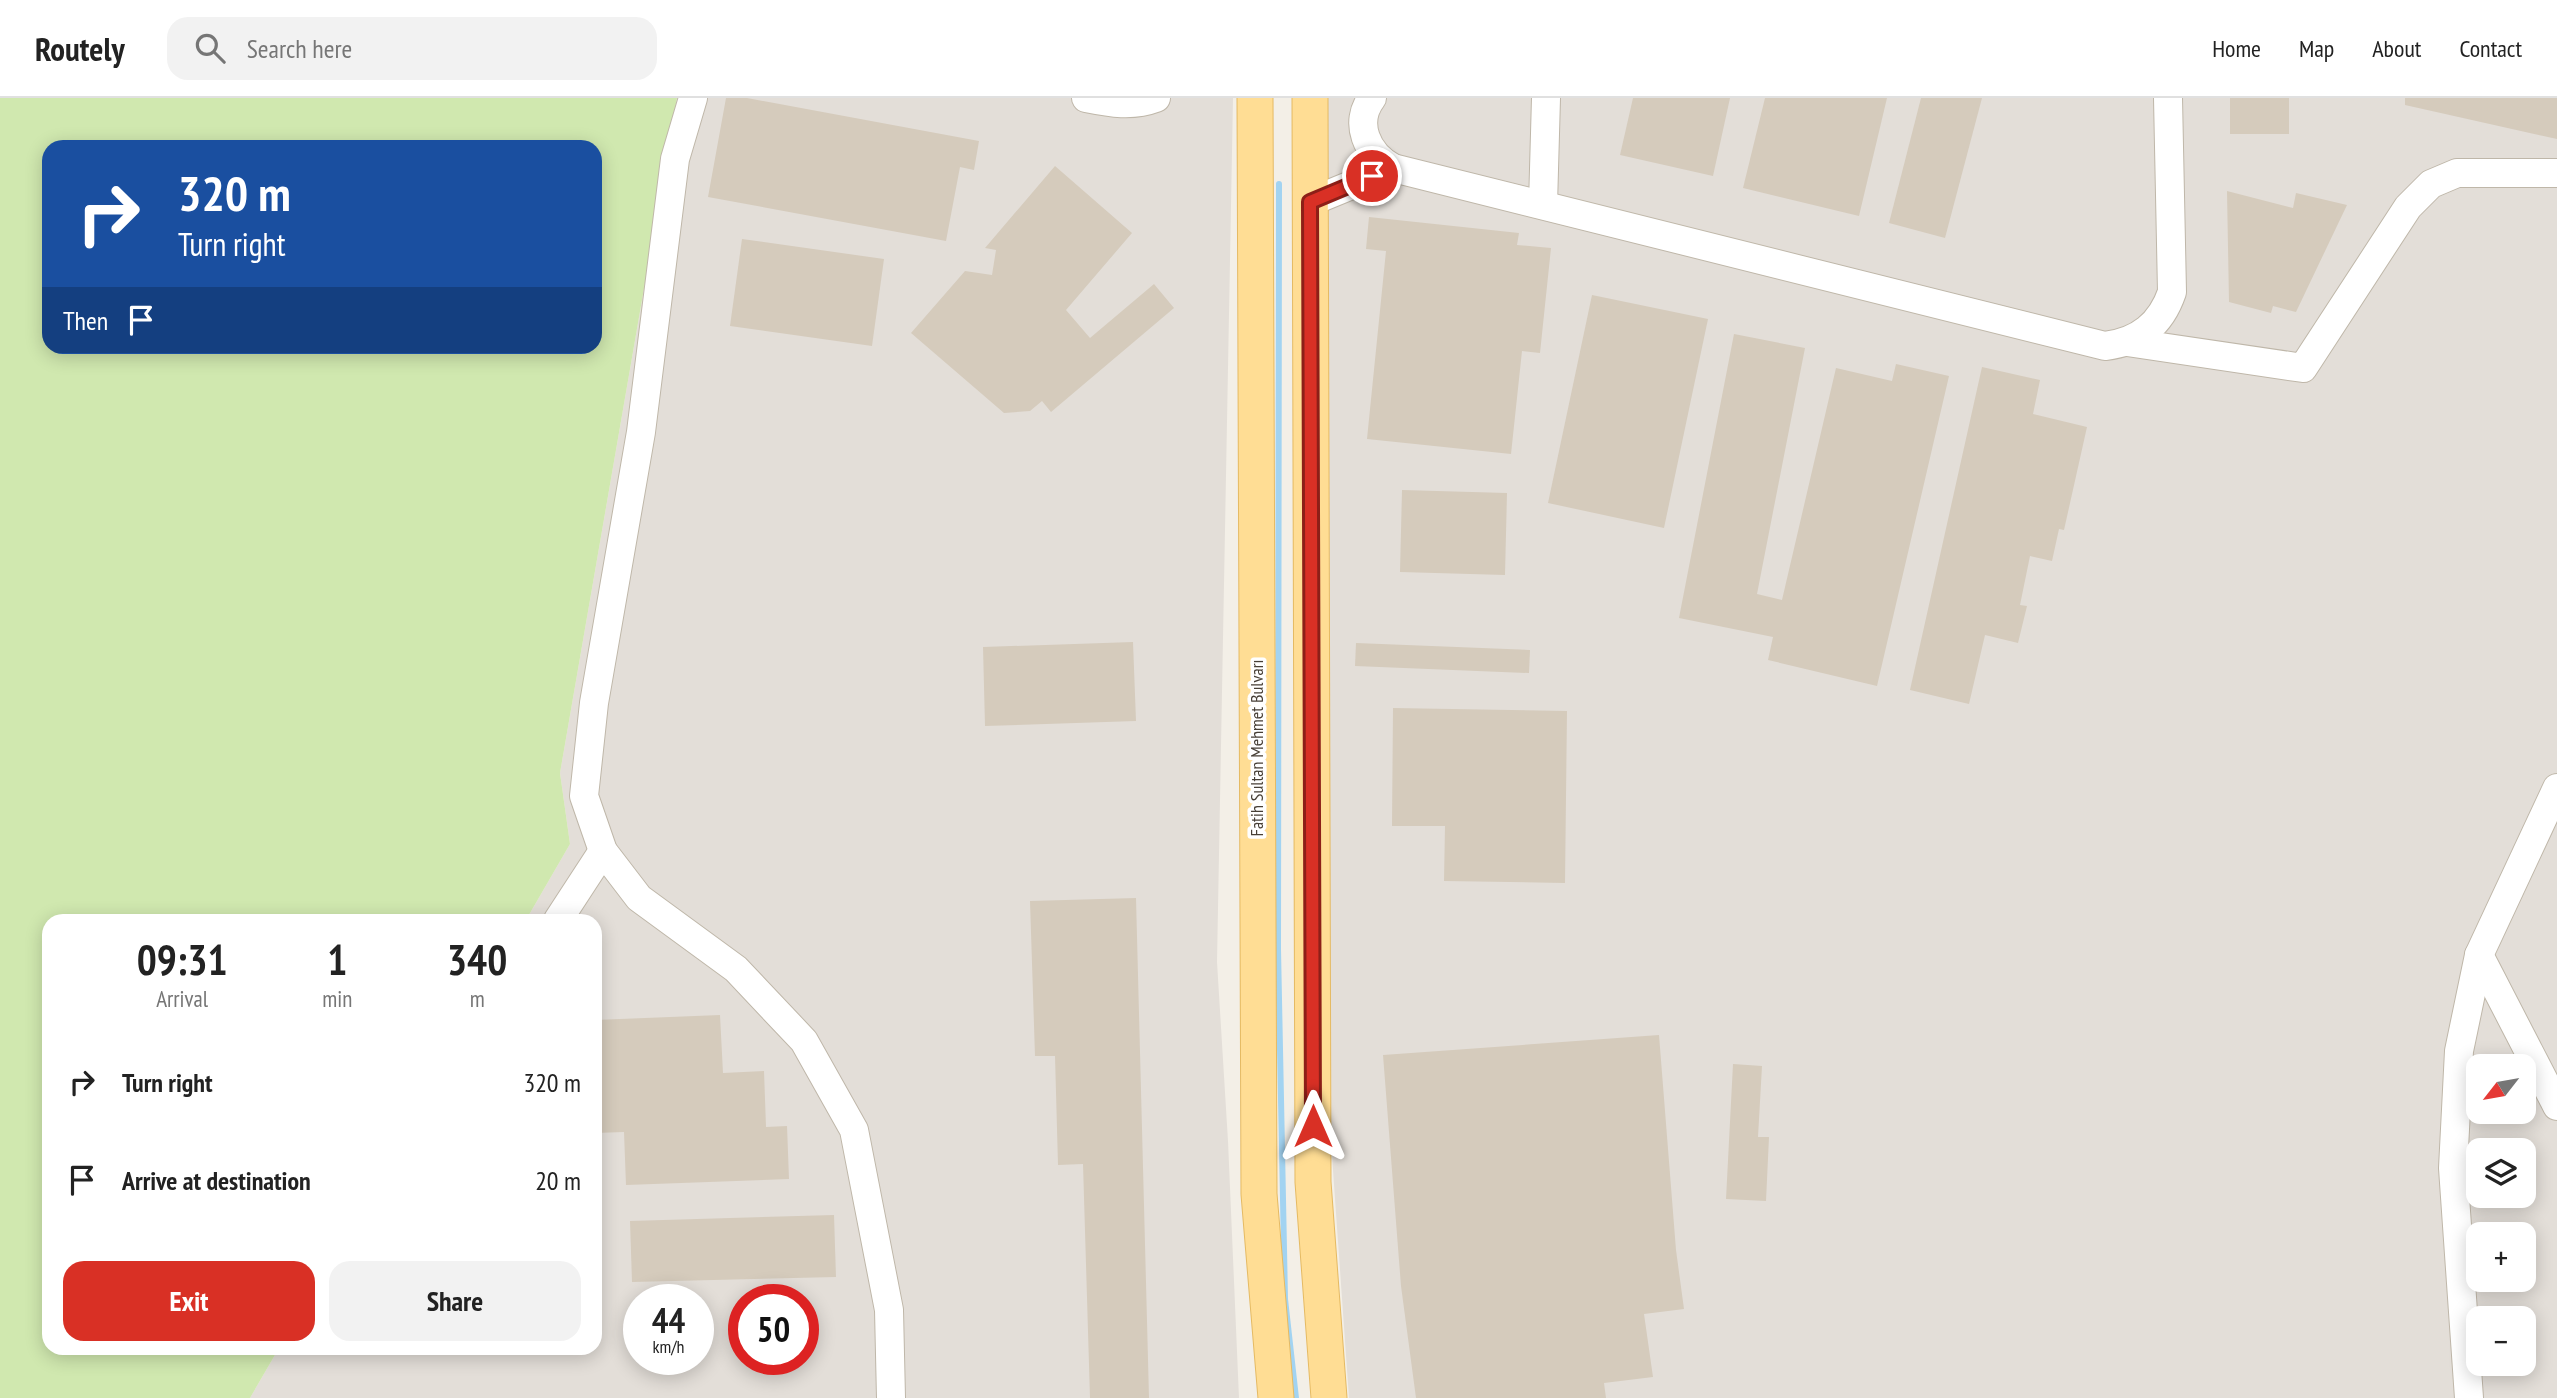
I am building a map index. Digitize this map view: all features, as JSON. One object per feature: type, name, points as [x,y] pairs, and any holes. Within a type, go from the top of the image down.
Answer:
[{"type":"main road","name":"Fatih Sultan Mehmet Bulvarı","points":[[1255,98],[1259,1194],[1276,1398]]},
{"type":"main road","points":[[1315,105],[1310,202],[1313,1182],[1329,1398]]},
{"type":"street","points":[[693,98],[675,159],[641,432],[594,703],[584,796],[603,851],[639,898],[736,970],[804,1041],[854,1130],[889,1310],[891,1398]]},
{"type":"street","points":[[1086,98],[1121,104],[1142,103],[1156,98]]},
{"type":"street","points":[[1372,98],[1364,115],[1365,135],[1375,155],[1392,168],[2105,346],[2127,342],[2147,331],[2163,314],[2172,292],[2168,98]]},
{"type":"street","points":[[1543,205],[1546,98]]},
{"type":"street","points":[[1310,202],[1392,168]]},
{"type":"street","points":[[2127,342],[2303,368],[2408,206],[2431,184],[2457,173],[2557,173]]},
{"type":"street","points":[[2469,1398],[2453,1168],[2459,1051],[2479,955],[2557,788]]},
{"type":"street","points":[[562,914],[603,851]]},
{"type":"street","points":[[2479,955],[2557,1106]]},
{"type":"shaded area","points":[[677,98],[1233,98],[1217,962],[1239,1398],[250,1398],[275,1355],[602,1355],[602,914],[529,914],[570,844],[560,773]]},
{"type":"shaded area","points":[[1326,98],[2557,98],[2557,1398],[1349,1398],[1332,1156],[1328,1033]]},
{"type":"green space","points":[[0,98],[677,98],[560,773],[570,844],[529,914],[42,914],[42,1355],[275,1355],[250,1398],[0,1398]]},
{"type":"building","points":[[726,98],[747,98],[979,141],[974,170],[960,167],[946,241],[708,197]]},
{"type":"building","points":[[1633,98],[1730,98],[1713,176],[1620,155]]},
{"type":"building","points":[[1765,98],[1887,98],[1859,216],[1743,188]]},
{"type":"building","points":[[1921,98],[1982,98],[1945,238],[1889,223]]},
{"type":"building","points":[[2230,98],[2289,98],[2289,134],[2230,134]]},
{"type":"building","points":[[2405,98],[2557,98],[2557,139],[2405,105]]},
{"type":"building","points":[[1055,166],[1132,233],[1066,310],[1090,338],[1154,284],[1174,308],[1051,412],[1042,401],[1030,411],[1004,413],[911,333],[965,271],[992,275],[996,250],[985,248]]},
{"type":"building","points":[[2227,191],[2293,208],[2296,193],[2347,205],[2296,312],[2273,306],[2271,313],[2229,302]]},
{"type":"building","points":[[1369,217],[1519,233],[1517,245],[1551,248],[1540,353],[1522,351],[1511,454],[1367,439],[1386,251],[1366,249]]},
{"type":"building","points":[[742,239],[884,259],[872,346],[730,326]]},
{"type":"building","points":[[1592,295],[1708,319],[1664,528],[1548,503]]},
{"type":"building","points":[[1734,334],[1805,348],[1757,594],[1782,600],[1836,368],[1892,381],[1896,364],[1949,376],[1877,686],[1768,660],[1773,637],[1679,618]]},
{"type":"building","points":[[1982,367],[2040,380],[2033,414],[2087,427],[2064,530],[2059,529],[2052,561],[2030,556],[2020,605],[2027,606],[2018,643],[1985,635],[1969,704],[1910,690]]},
{"type":"building","points":[[1402,490],[1507,493],[1505,575],[1400,572]]},
{"type":"building","points":[[1133,642],[1136,721],[985,726],[983,647]]},
{"type":"building","points":[[1356,643],[1530,650],[1529,673],[1355,666]]},
{"type":"building","points":[[1393,708],[1567,711],[1565,883],[1444,881],[1445,826],[1392,826]]},
{"type":"building","points":[[1136,898],[1149,1398],[1090,1398],[1083,1164],[1058,1165],[1055,1056],[1035,1056],[1030,901]]},
{"type":"building","points":[[720,1015],[723,1073],[764,1071],[766,1127],[787,1126],[789,1179],[626,1185],[624,1132],[602,1133],[602,1020]]},
{"type":"building","points":[[1659,1035],[1676,1250],[1684,1309],[1644,1314],[1653,1377],[1604,1383],[1606,1398],[1416,1398],[1401,1286],[1383,1055]]},
{"type":"building","points":[[1733,1064],[1762,1066],[1758,1137],[1769,1137],[1766,1201],[1726,1199]]},
{"type":"building","points":[[834,1215],[836,1277],[632,1282],[630,1221]]},
{"type":"waterway","points":[[1279,184],[1278,949],[1285,1299],[1296,1398]]},
{"type":"route","points":[[1313,1126],[1310,202],[1372,176]]}]
